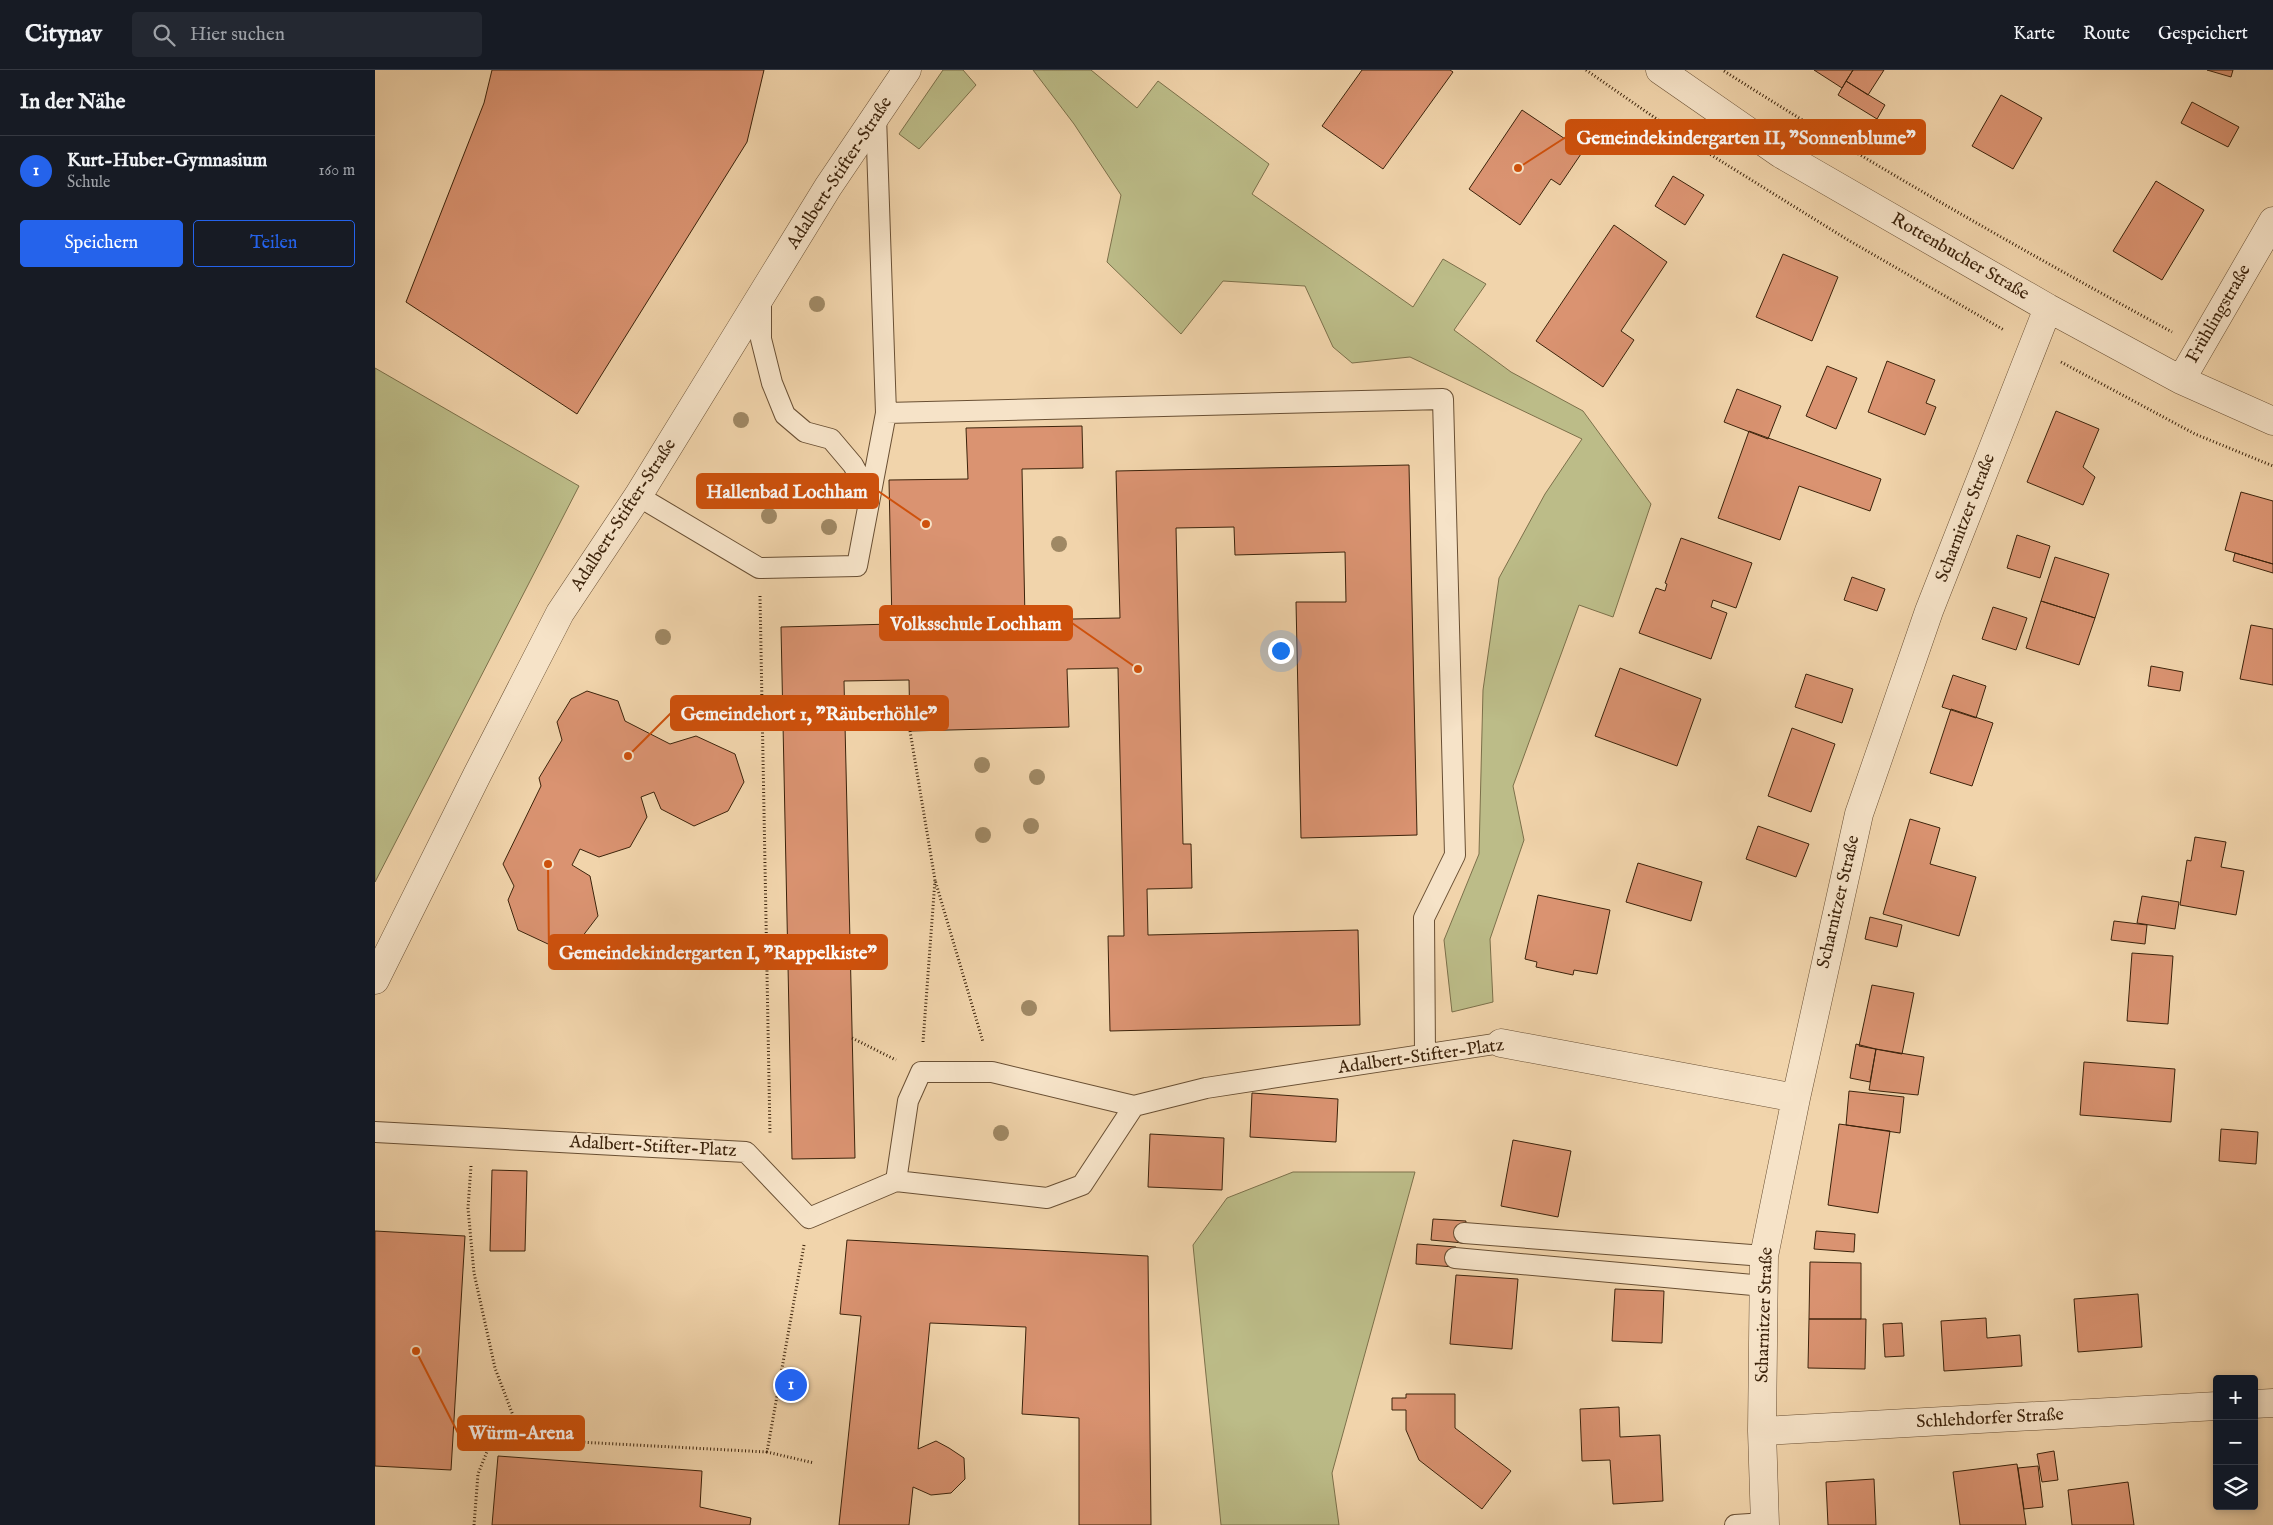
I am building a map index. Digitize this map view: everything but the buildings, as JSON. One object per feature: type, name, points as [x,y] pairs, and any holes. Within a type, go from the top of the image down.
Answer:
[{"type":"street","name":"Adalbert-Stifter-Straße","points":[[375,980],[560,613],[638,496],[827,187],[907,70]]},
{"type":"street","name":"Rottenbucher Straße","points":[[1660,70],[1781,154],[2048,308],[2181,380],[2273,421]]},
{"type":"street","name":"Frühlingstraße","points":[[2181,380],[2273,221]]},
{"type":"street","name":"Scharnitzer Straße","points":[[1765,1524],[1763,1431],[1764,1256],[1796,1098],[1859,814],[1929,611],[2048,308]]},
{"type":"street","name":"Adalbert-Stifter-Platz","points":[[1501,1043],[1796,1098]]},
{"type":"street","points":[[2258,1404],[2273,1403]]},
{"type":"street","name":"Schlehdorfer Straße","points":[[1763,1431],[2213,1406]]},
{"type":"lane","points":[[638,496],[759,568],[857,566],[886,414],[876,116]]},
{"type":"lane","points":[[761,296],[761,339],[772,383],[785,415],[805,432],[831,440],[853,465],[870,496]]},
{"type":"lane","points":[[886,414],[1443,399],[1455,855],[1424,918],[1425,1054]]},
{"type":"lane","name":"Adalbert-Stifter-Platz","points":[[921,1072],[992,1072],[1134,1106],[1206,1088],[1501,1043]]},
{"type":"lane","points":[[897,1181],[908,1101],[921,1072]]},
{"type":"lane","points":[[809,1218],[897,1181],[1047,1198],[1082,1185],[1134,1106]]},
{"type":"lane","name":"Adalbert-Stifter-Platz","points":[[375,1132],[746,1152],[809,1218]]},
{"type":"lane","points":[[1464,1232],[1764,1256]]},
{"type":"lane","points":[[1455,1258],[1764,1286]]},
{"type":"lane","points":[[1735,1525],[1765,1524]]},
{"type":"path","points":[[1586,70],[1687,140],[1831,230],[2033,347],[2195,434],[2273,466]]},
{"type":"path","points":[[1723,70],[1808,125],[1980,226],[2199,348]]},
{"type":"path","points":[[759,568],[771,1178]]},
{"type":"path","points":[[910,731],[935,880],[992,1072]]},
{"type":"path","points":[[852,1038],[921,1072],[935,880]]},
{"type":"path","points":[[472,1138],[468,1208],[474,1273],[495,1368],[522,1439]]},
{"type":"path","points":[[767,1452],[809,1218]]},
{"type":"path","points":[[474,1525],[478,1474],[493,1438],[767,1452],[814,1463]]},
{"type":"green space","points":[[943,70],[963,70],[976,85],[919,149],[899,134]]},
{"type":"green space","points":[[1033,70],[1091,70],[1137,108],[1158,81],[1269,164],[1252,194],[1413,307],[1443,259],[1486,284],[1454,330],[1511,372],[1583,411],[1651,504],[1613,617],[1579,605],[1513,786],[1524,840],[1490,939],[1493,1002],[1452,1012],[1444,940],[1479,854],[1483,690],[1499,578],[1545,494],[1582,439],[1410,357],[1352,363],[1333,347],[1305,286],[1223,281],[1181,334],[1107,262],[1121,195],[1074,124]]},
{"type":"green space","points":[[375,368],[579,486],[375,882]]},
{"type":"green space","points":[[1293,1172],[1415,1172],[1332,1473],[1339,1525],[1221,1525],[1193,1245],[1227,1198]]},
{"type":"place","name":"Gemeindekindergarten II, \"Sonnenblume\"","points":[[1518,168]]},
{"type":"place","name":"Hallenbad Lochham","points":[[926,524]]},
{"type":"place","name":"Volksschule Lochham","points":[[1138,669]]},
{"type":"place","name":"Gemeindehort 1, \"Räuberhöhle\"","points":[[628,756]]},
{"type":"place","name":"Gemeindekindergarten I, \"Rappelkiste\"","points":[[548,864]]},
{"type":"place","name":"Würm-Arena","points":[[416,1351]]},
{"type":"place","name":"Kurt-Huber-Gymnasium","points":[[791,1385]]}]
